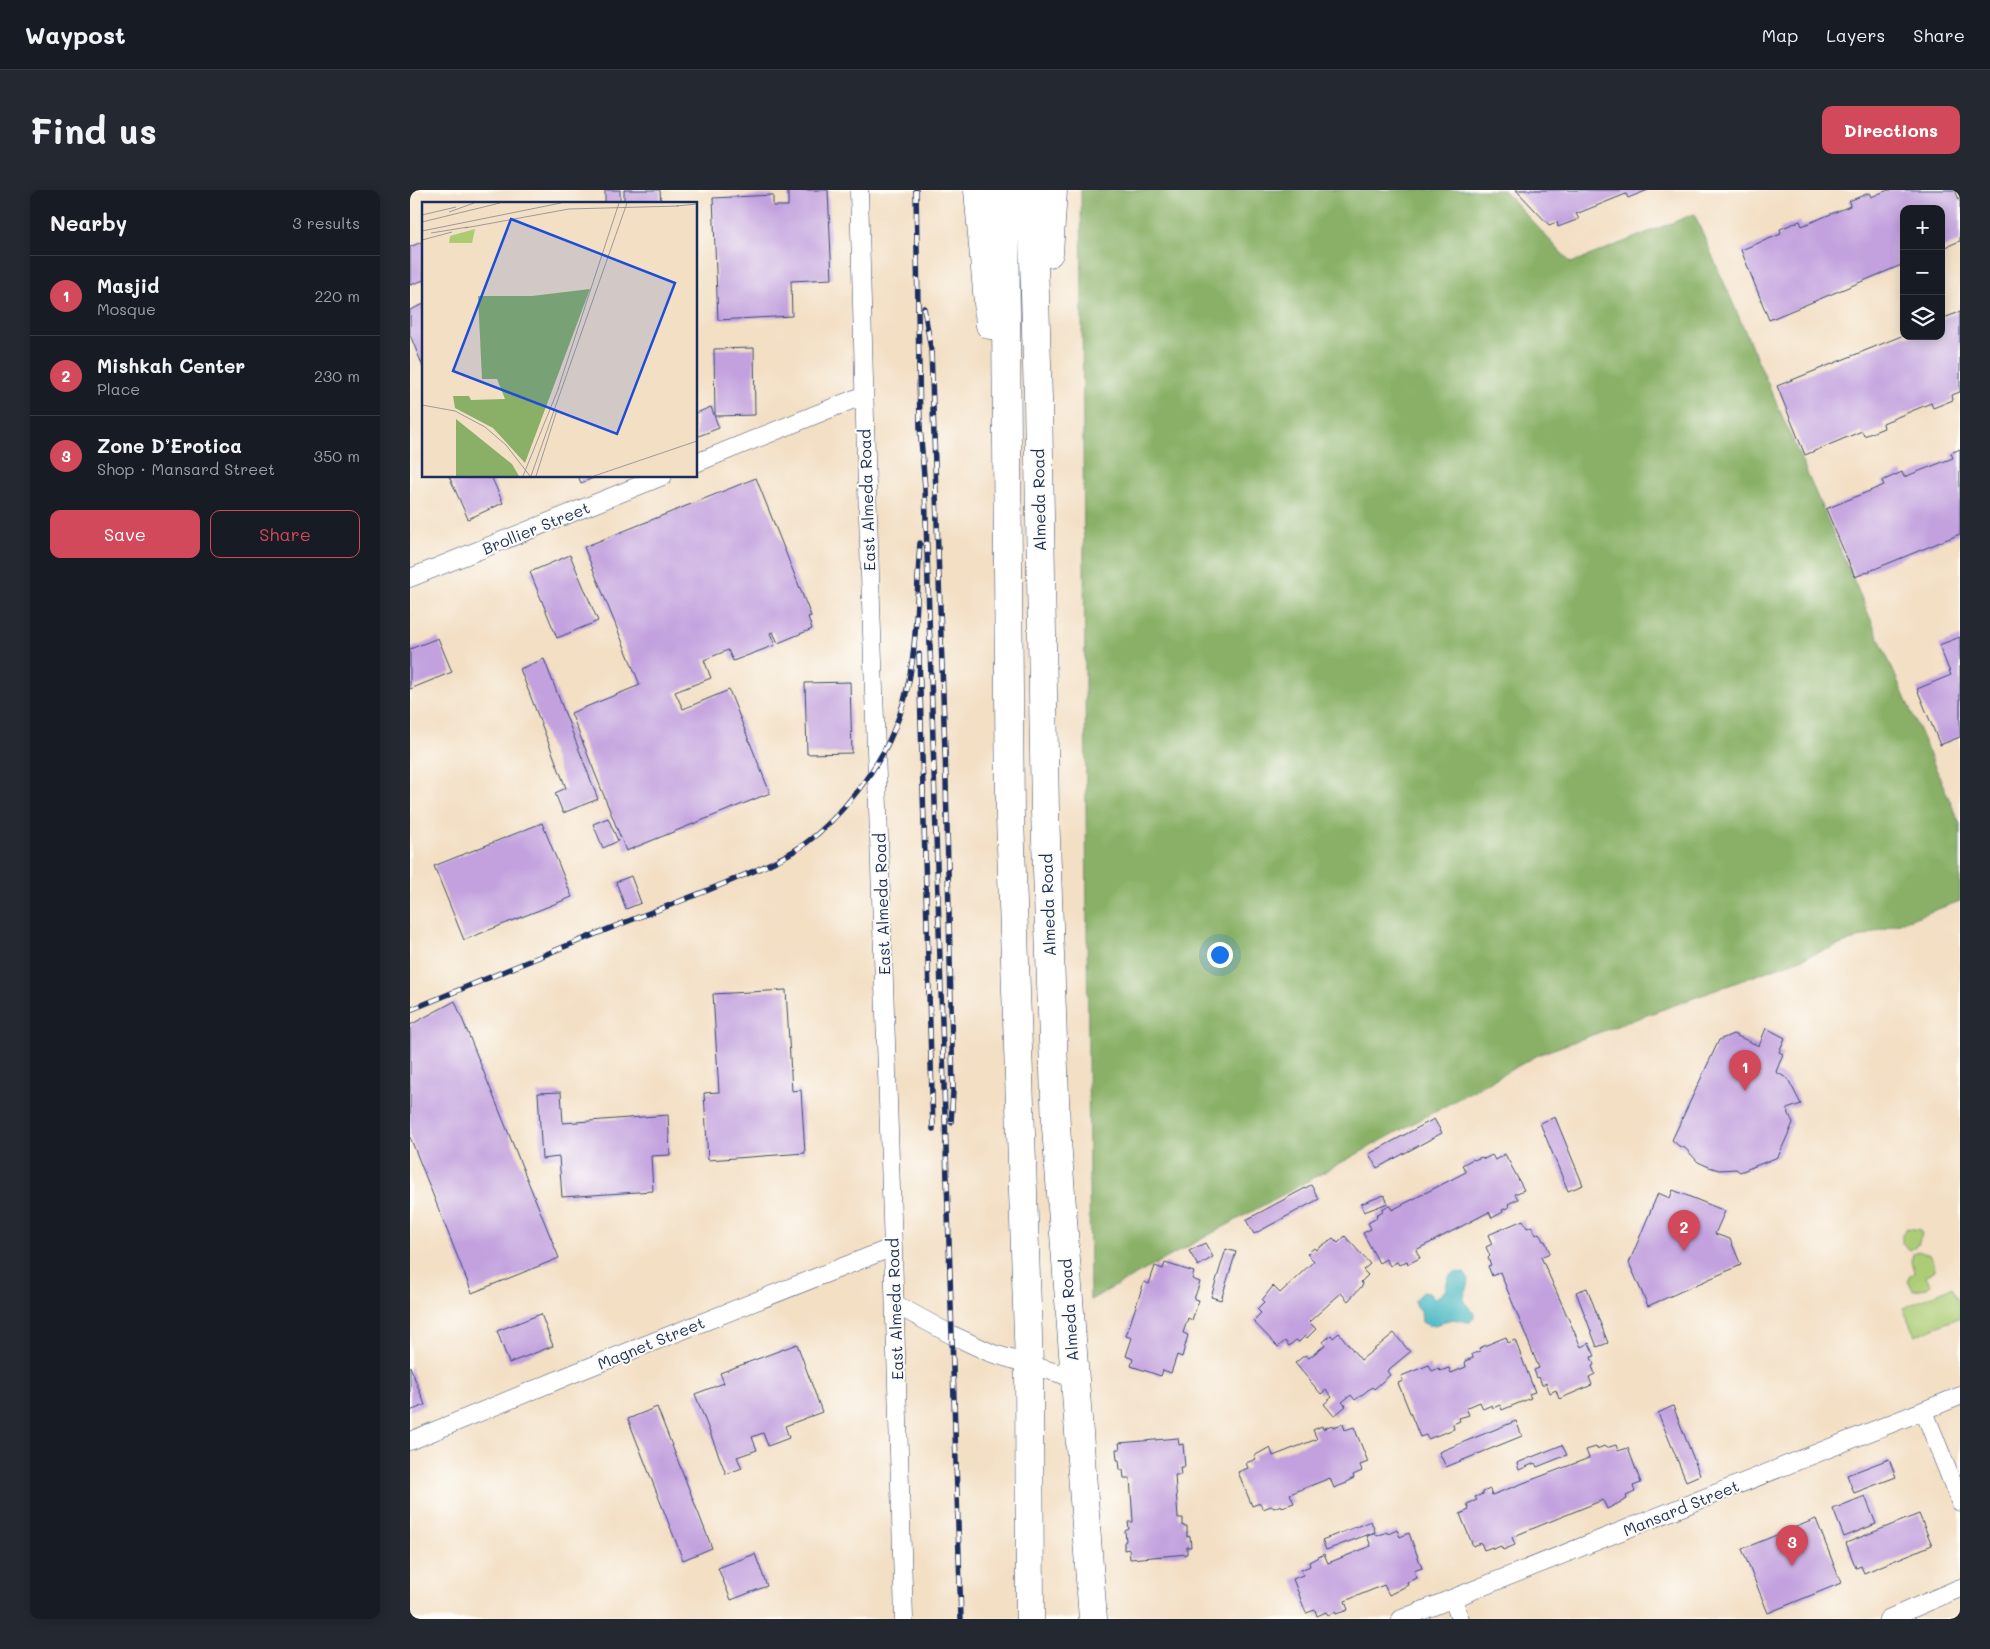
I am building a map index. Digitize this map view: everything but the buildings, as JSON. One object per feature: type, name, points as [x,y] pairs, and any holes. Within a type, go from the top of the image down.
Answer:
[{"type":"main road","points":[[978,190],[993,357],[1007,464]]},
{"type":"main road","name":"Almeda Road","points":[[1005,190],[1010,817],[1028,1364],[1030,1619]]},
{"type":"main road","name":"Almeda Road","points":[[1032,190],[1038,399],[1044,781],[1055,1108],[1093,1619]]},
{"type":"main road","points":[[1038,399],[1053,190]]},
{"type":"street","name":"East Almeda Road","points":[[859,190],[904,1619]]},
{"type":"street","points":[[698,462],[864,395]]},
{"type":"street","name":"Brollier Street","points":[[410,578],[658,478]]},
{"type":"street","name":"Magnet Street","points":[[410,1441],[893,1247]]},
{"type":"street","points":[[895,1304],[952,1335],[991,1353],[1074,1378]]},
{"type":"street","name":"Mansard Street","points":[[1401,1619],[1960,1396]]},
{"type":"street","points":[[1924,1411],[1960,1502]]},
{"type":"street","points":[[1888,1619],[1960,1588]]},
{"type":"street","points":[[1453,1598],[1460,1619]]},
{"type":"green space","points":[[1081,190],[1503,190],[1571,263],[1694,214],[1960,824],[1960,901],[1540,1054],[1090,1300]]},
{"type":"green space","points":[[1907,1228],[1920,1230],[1922,1234],[1918,1245],[1910,1250],[1902,1243],[1902,1234]]},
{"type":"green space","points":[[1918,1251],[1930,1255],[1934,1262],[1934,1270],[1926,1276],[1931,1285],[1927,1288],[1913,1290],[1908,1280],[1909,1276],[1914,1273],[1911,1261],[1913,1254]]},
{"type":"green space","points":[[1952,1287],[1960,1305],[1960,1317],[1915,1336],[1903,1308]]},
{"type":"water","points":[[1455,1272],[1464,1273],[1467,1277],[1469,1284],[1464,1302],[1474,1312],[1474,1318],[1470,1322],[1452,1320],[1433,1325],[1422,1322],[1421,1312],[1415,1305],[1415,1300],[1423,1292],[1429,1293],[1433,1298],[1436,1298],[1445,1291],[1449,1277]]},
{"type":"railway","points":[[916,190],[920,427],[925,488],[961,1619]]},
{"type":"railway","points":[[924,308],[931,349],[946,780],[953,1092],[951,1122]]},
{"type":"railway","points":[[410,1010],[759,869],[791,853],[819,833],[844,807],[868,777],[878,762],[902,709],[908,686],[915,639],[920,543]]},
{"type":"railway","points":[[919,654],[933,1129]]},
{"type":"place","name":"Masjid","points":[[1745,1091]]},
{"type":"place","name":"Mishkah Center","points":[[1684,1251]]},
{"type":"place","name":"Zone D’Erotica","points":[[1792,1566]]}]
